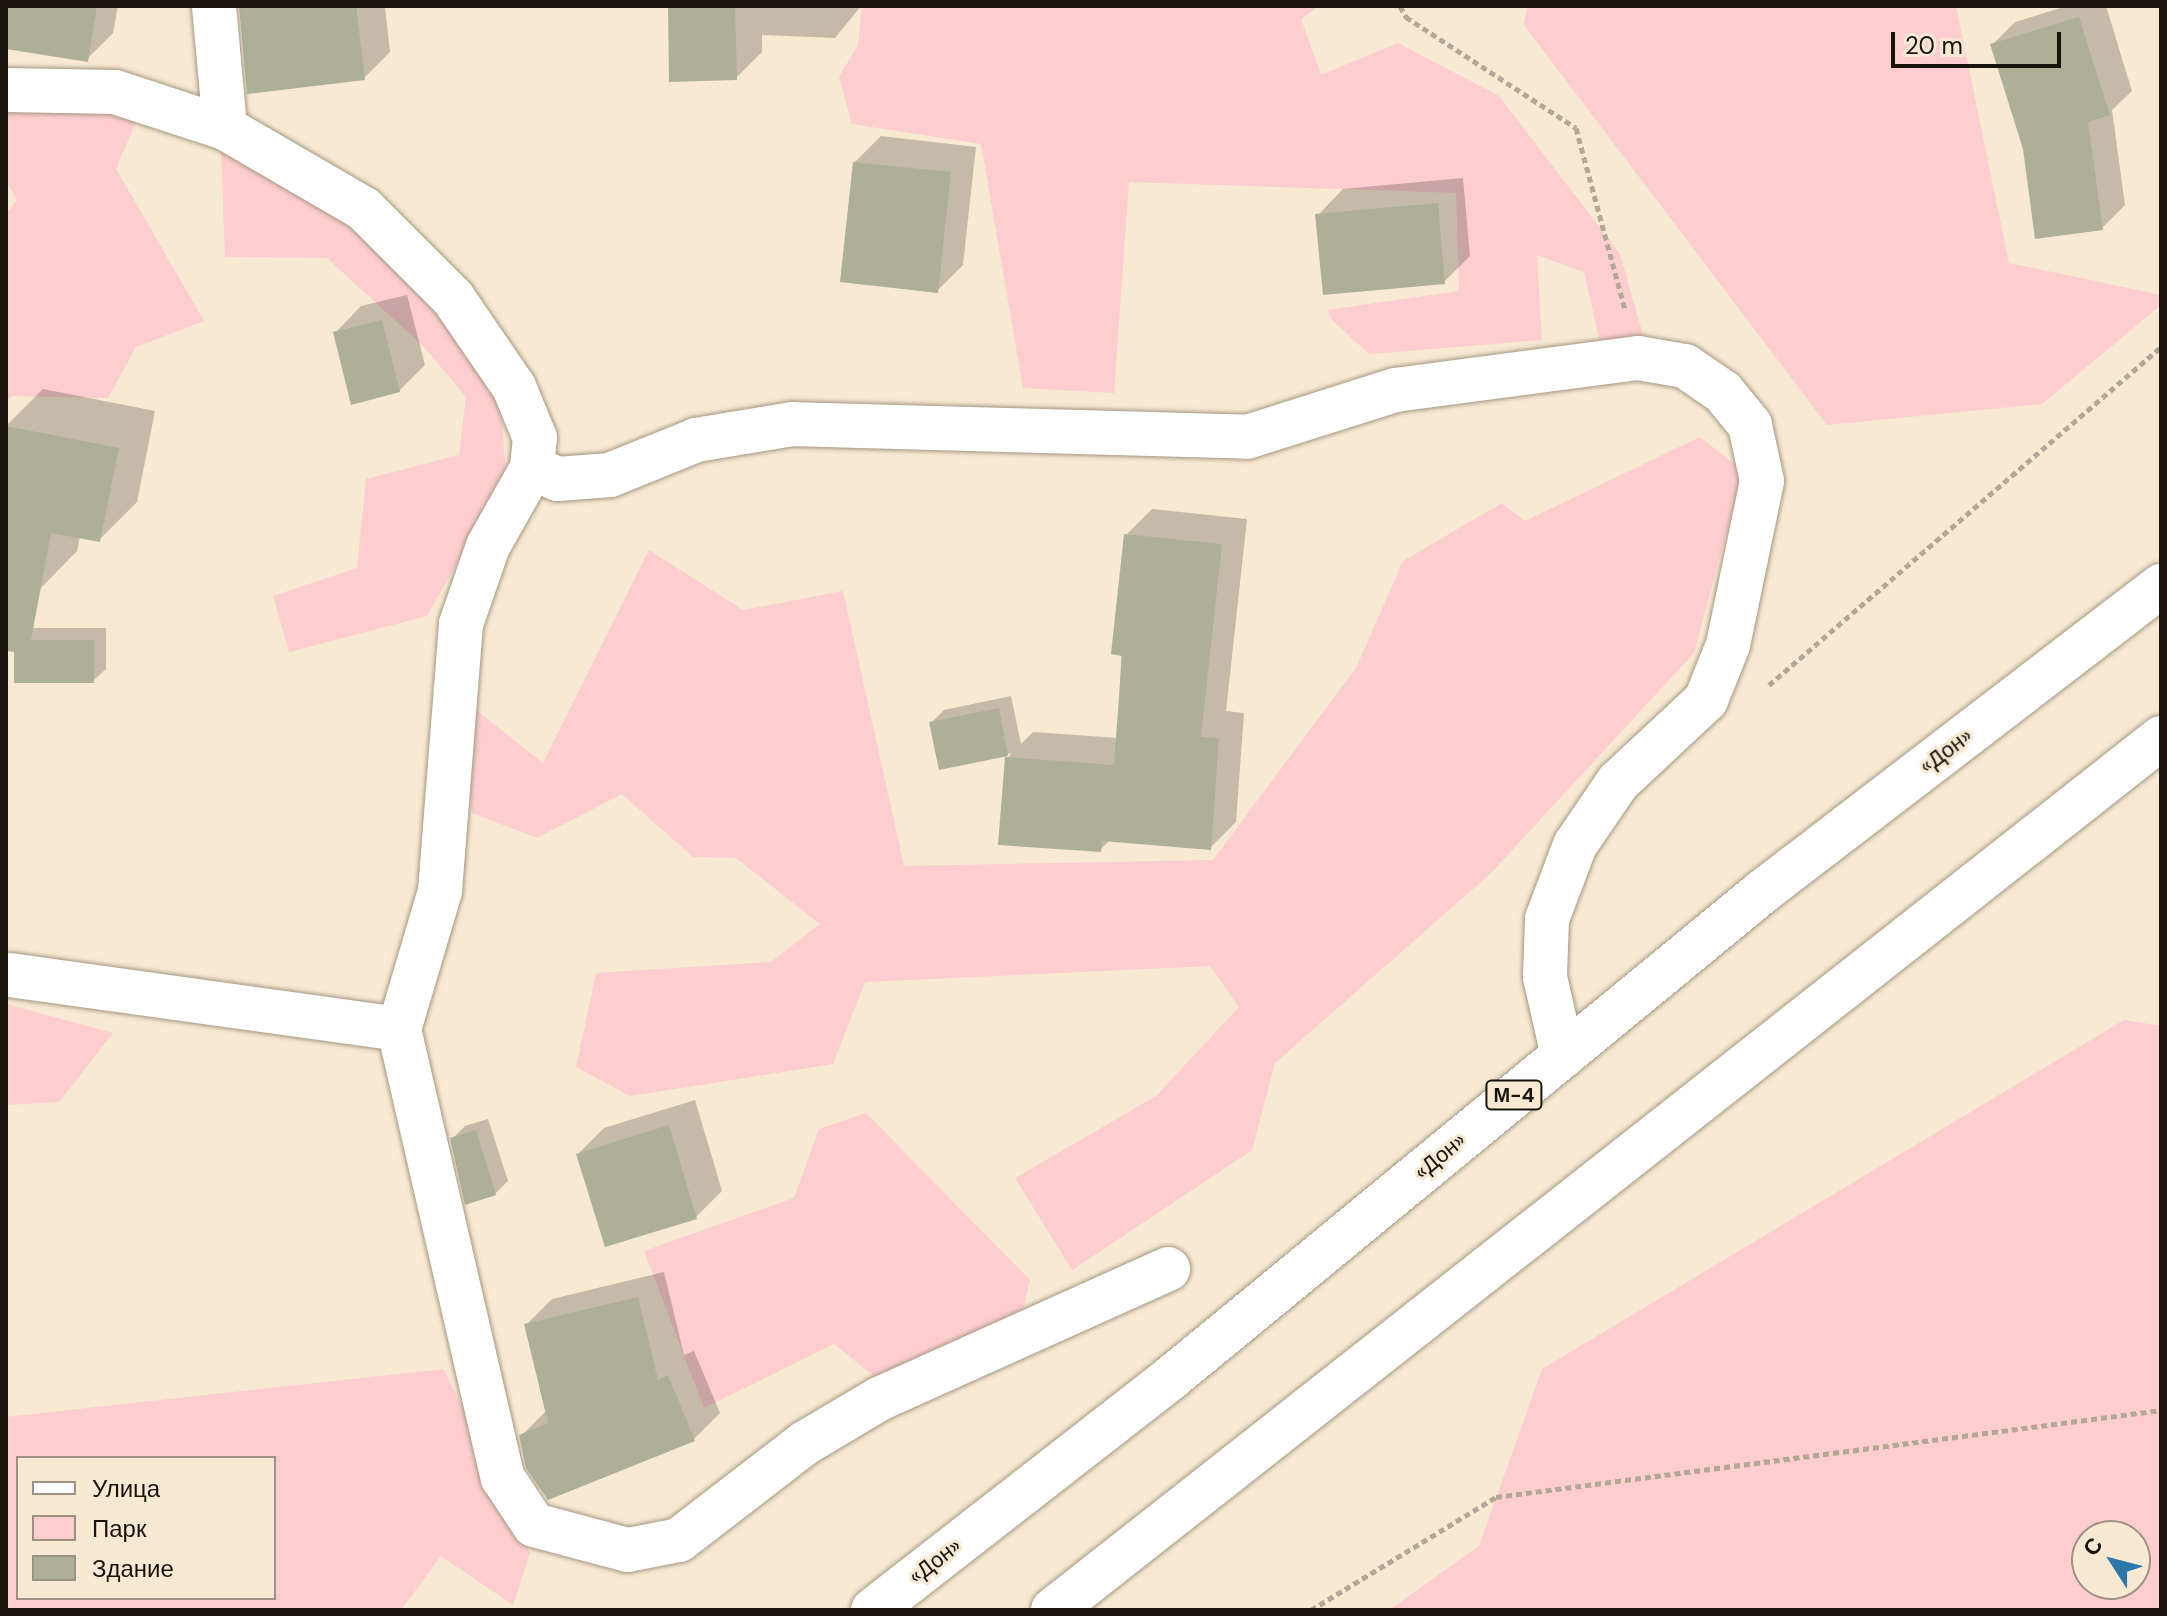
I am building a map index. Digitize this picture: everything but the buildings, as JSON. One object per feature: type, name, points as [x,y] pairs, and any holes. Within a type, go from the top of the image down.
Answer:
[{"type":"main road","points":[[214,6],[225,128]]},
{"type":"main road","points":[[6,90],[115,92],[225,128],[364,209],[453,298],[514,387],[535,438],[532,468],[488,546],[461,624],[440,891],[399,1029],[503,1478],[534,1525],[628,1550],[679,1540],[805,1443],[879,1399],[1168,1269]]},
{"type":"main road","points":[[532,468],[558,479],[610,475],[696,440],[793,424],[1247,437],[1395,390],[1638,358],[1685,366],[1723,392],[1750,425],[1762,481],[1728,645],[1706,700],[1618,782],[1575,845],[1547,919],[1545,977],[1563,1056]]},
{"type":"main road","name":"«Дон»","points":[[873,1610],[1172,1377],[1762,892],[2161,586]]},
{"type":"main road","points":[[1053,1610],[2161,738]]},
{"type":"main road","points":[[10,975],[399,1029]]},
{"type":"path","points":[[1400,6],[1406,17],[1576,128],[1638,358]]},
{"type":"path","points":[[1706,700],[1774,684],[2161,347]]},
{"type":"path","points":[[1311,1610],[1496,1497],[2161,1410]]},
{"type":"green space","points":[[862,6],[1319,6],[1301,19],[1321,75],[1398,43],[1499,96],[1620,254],[1643,335],[1600,342],[1584,272],[1537,255],[1542,340],[1369,354],[1332,320],[1328,310],[1459,291],[1456,193],[1129,182],[1114,393],[1023,388],[981,144],[852,124],[839,77],[858,45]]},
{"type":"green space","points":[[1527,6],[1956,6],[2009,263],[2161,295],[2161,305],[2042,404],[1827,425],[1524,25]]},
{"type":"green space","points":[[6,109],[140,112],[116,169],[204,321],[136,347],[108,398],[12,396],[6,401],[6,214],[17,200],[6,180]]},
{"type":"green space","points":[[221,146],[350,226],[452,327],[500,395],[506,476],[427,616],[289,652],[273,596],[357,568],[366,479],[459,455],[466,397],[425,348],[327,258],[225,257]]},
{"type":"green space","points":[[1700,437],[1743,471],[1694,653],[1490,874],[1275,1063],[1252,1150],[1072,1270],[1015,1178],[1156,1096],[1239,1007],[1210,966],[865,982],[833,1064],[630,1096],[576,1067],[596,973],[771,962],[820,924],[736,858],[693,857],[622,794],[537,838],[472,813],[459,697],[543,763],[649,550],[743,610],[843,591],[904,866],[1213,860],[1356,668],[1403,561],[1502,503],[1525,521]]},
{"type":"green space","points":[[6,1004],[113,1033],[59,1102],[6,1105]]},
{"type":"green space","points":[[2124,1020],[2161,1026],[2161,1610],[1389,1610],[1479,1546],[1542,1369]]},
{"type":"green space","points":[[866,1113],[1030,1280],[1021,1317],[875,1377],[834,1344],[704,1408],[644,1251],[794,1198],[819,1129]]},
{"type":"green space","points":[[444,1369],[530,1553],[513,1605],[441,1556],[401,1610],[6,1610],[6,1417]]}]
